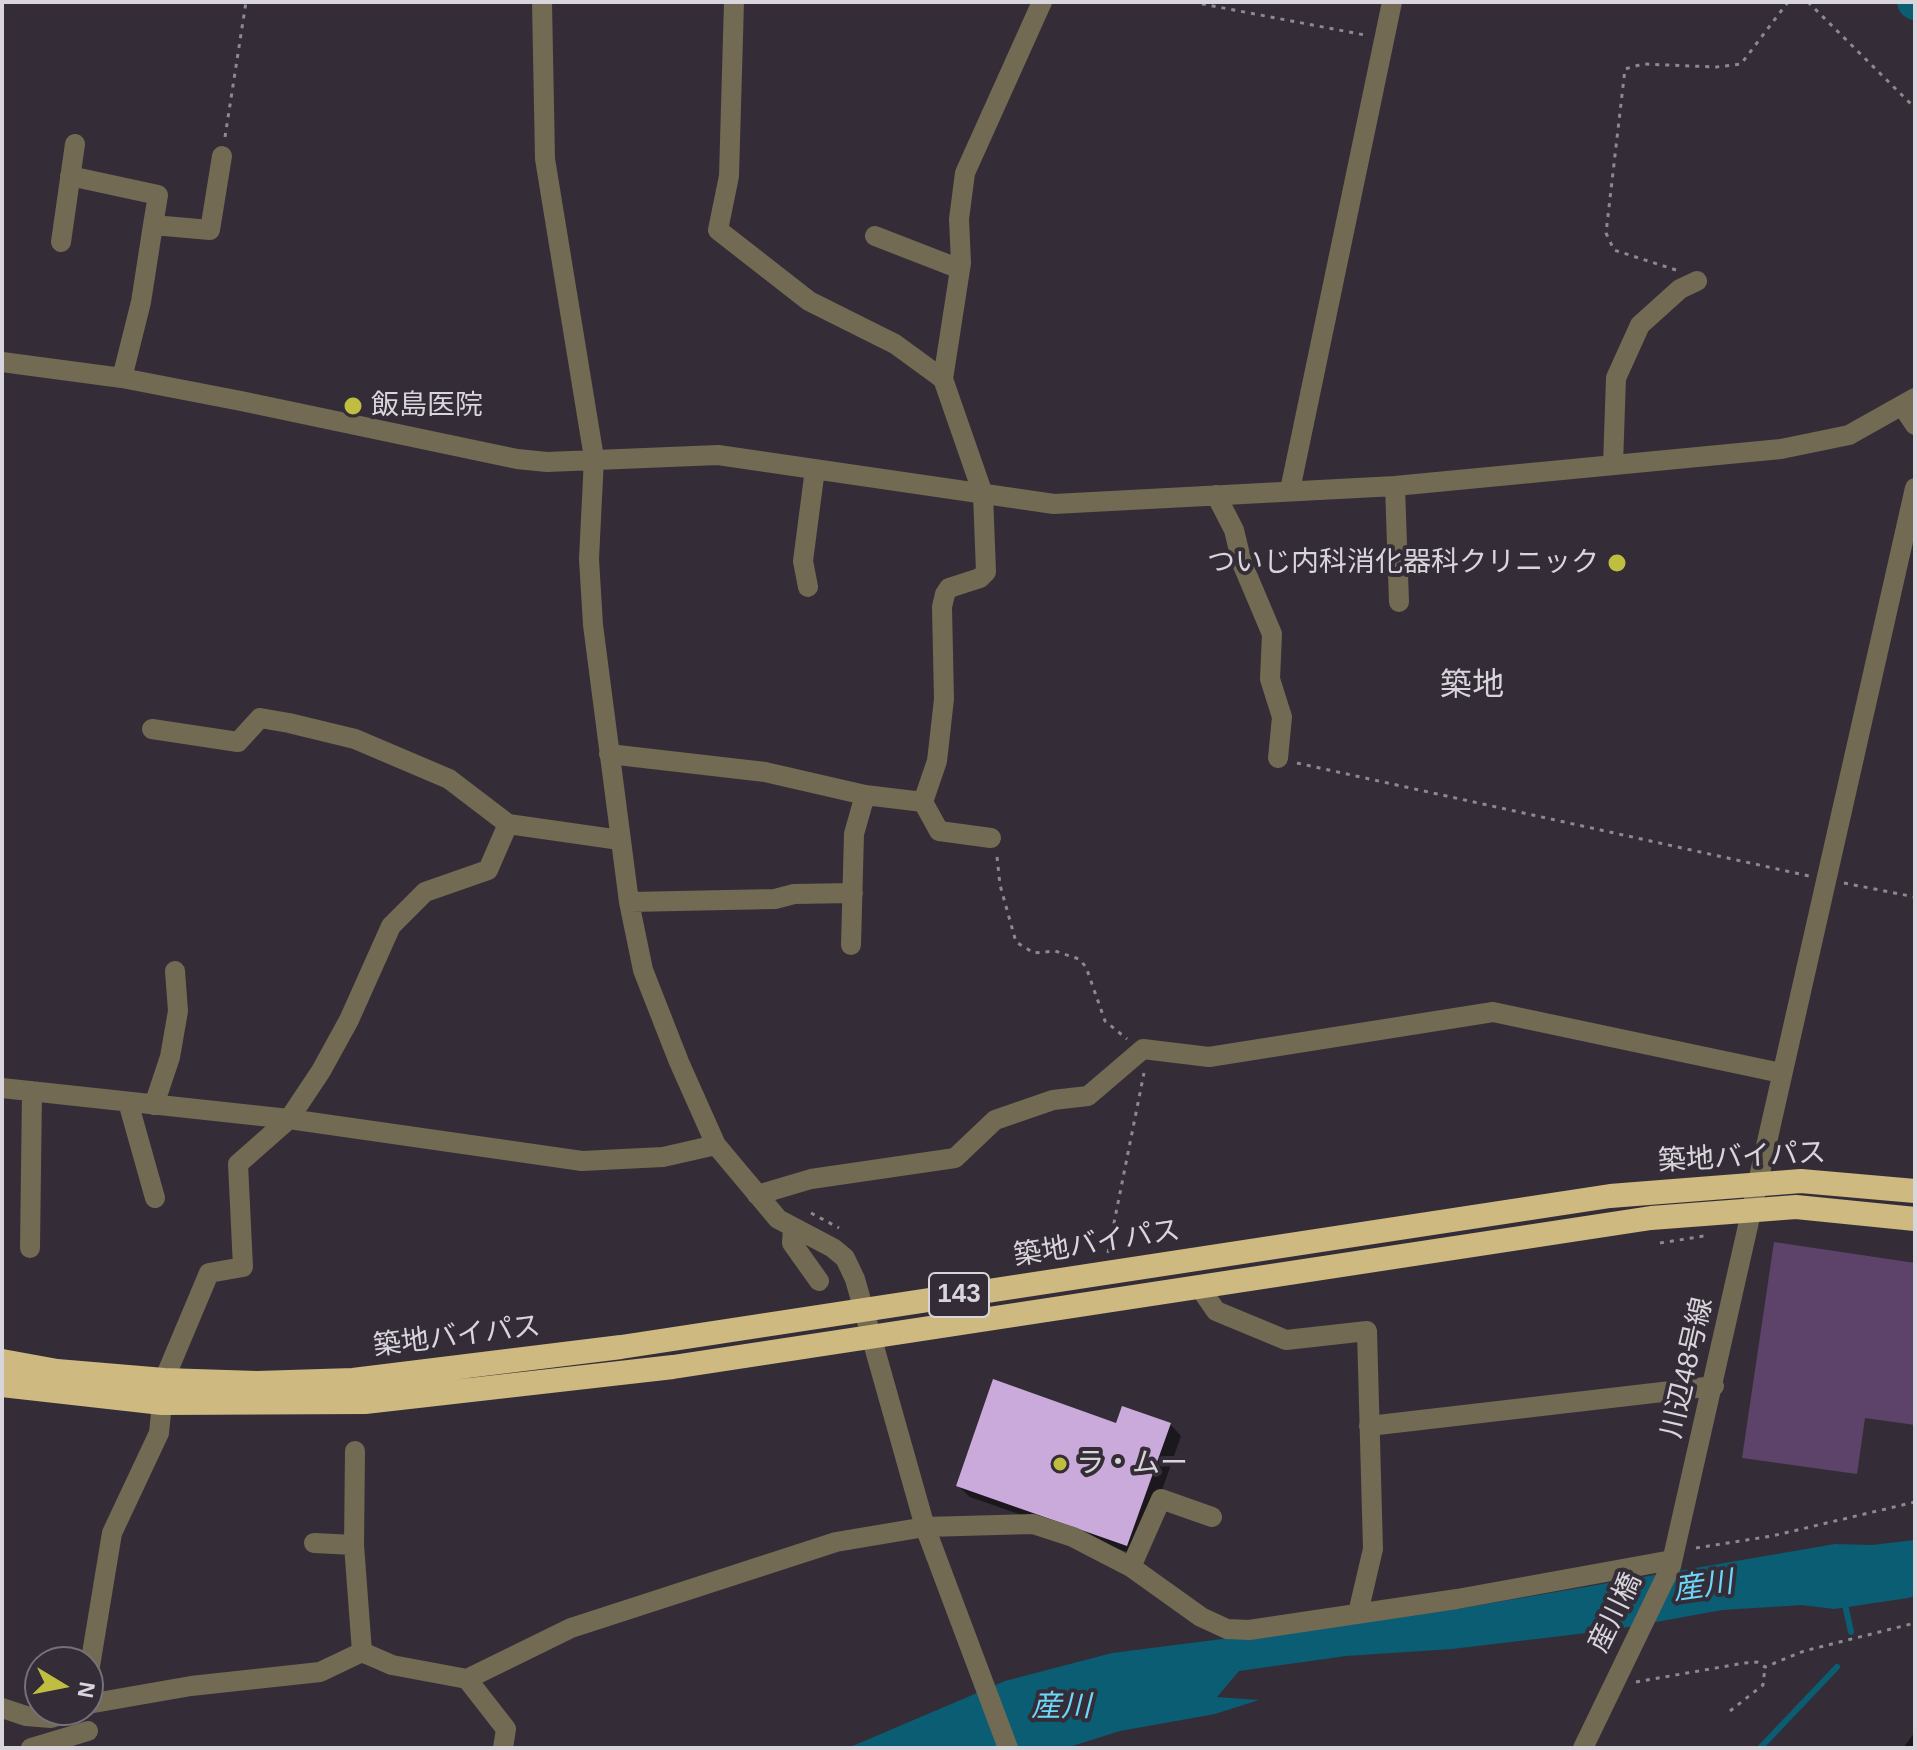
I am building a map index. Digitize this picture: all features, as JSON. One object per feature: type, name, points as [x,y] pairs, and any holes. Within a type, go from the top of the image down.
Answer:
[{"type":"highway","name":"築地バイパス","points":[[2,1361],[163,1392],[257,1383],[368,1378],[498,1364],[1610,1196],[1758,1182],[1845,1183],[1915,1191]]},
{"type":"highway","name":"築地バイパス","points":[[2,1385],[365,1402],[551,1383],[870,1338],[1582,1227],[1752,1209],[1856,1210],[1915,1219]]},
{"type":"street","points":[[542,2],[545,159],[594,458],[589,559],[593,625],[620,840],[643,970],[716,1145],[778,1219],[793,1229],[813,1236],[845,1258],[855,1279],[925,1527],[1008,1748]]},
{"type":"street","points":[[734,2],[729,176],[718,230],[809,301],[895,344],[943,379]]},
{"type":"street","points":[[991,838],[939,831],[923,802],[937,761],[944,699],[942,607],[949,588],[986,572],[983,494],[943,379],[960,269],[959,219],[965,173],[1042,2]]},
{"type":"street","points":[[1290,490],[1392,2]]},
{"type":"street","points":[[61,242],[75,144]]},
{"type":"street","points":[[153,225],[210,230],[222,156]]},
{"type":"street","points":[[70,176],[158,195],[141,302],[122,378]]},
{"type":"street","points":[[875,236],[960,269]]},
{"type":"street","points":[[1613,465],[1616,378],[1640,325],[1680,289],[1697,281]]},
{"type":"street","points":[[2,362],[122,378],[517,459],[547,462],[718,455],[1054,504],[1395,486],[1830,441],[1849,435],[1909,403],[1915,425]]},
{"type":"street","points":[[808,587],[803,561],[815,469]]},
{"type":"street","points":[[1395,486],[1399,602]]},
{"type":"street","name":"川辺48号線","points":[[1672,1559],[1714,1386],[1781,1073],[1915,488]]},
{"type":"street","points":[[1216,495],[1234,530],[1242,563],[1272,634],[1270,679],[1282,717],[1278,758]]},
{"type":"street","points":[[152,729],[238,742],[260,718],[355,739],[449,779],[508,824],[620,840]]},
{"type":"street","points":[[609,754],[765,772],[865,795],[923,802]]},
{"type":"street","points":[[851,945],[854,834],[865,795]]},
{"type":"street","points":[[93,1646],[112,1533],[159,1433],[163,1392],[209,1273],[243,1267],[238,1164],[289,1119],[349,1020],[391,926],[425,892],[488,870],[508,824]]},
{"type":"street","points":[[629,902],[775,899],[794,894],[853,893]]},
{"type":"street","points":[[154,1105],[170,1057],[178,1011],[175,971]]},
{"type":"street","points":[[757,1195],[811,1179],[955,1158],[995,1120],[1053,1100],[1088,1096],[1143,1049],[1209,1057],[1493,1012],[1781,1073]]},
{"type":"street","points":[[2,1088],[289,1119],[582,1161],[663,1157],[716,1145]]},
{"type":"street","points":[[30,1248],[32,1091]]},
{"type":"street","points":[[128,1102],[155,1198]]},
{"type":"street","points":[[793,1229],[792,1243],[819,1281]]},
{"type":"street","points":[[1200,1288],[1216,1311],[1286,1340],[1367,1331],[1373,1549],[1358,1613]]},
{"type":"street","points":[[1369,1426],[1714,1386]]},
{"type":"street","points":[[355,1451],[354,1545],[362,1652]]},
{"type":"street","points":[[1131,1567],[1161,1499],[1212,1517]]},
{"type":"street","points":[[104,1701],[191,1686],[320,1672],[362,1652],[392,1665],[467,1679],[571,1628],[836,1542],[925,1527],[1033,1524],[1073,1537],[1131,1567],[1201,1617],[1227,1629],[1249,1630],[1672,1559]]},
{"type":"street","points":[[314,1543],[354,1545]]},
{"type":"street","name":"産川橋","points":[[1610,1687],[1672,1559]]},
{"type":"street","points":[[467,1679],[506,1729],[503,1748]]},
{"type":"street","points":[[1583,1748],[1610,1687]]},
{"type":"street","points":[[2,1708],[24,1715]]},
{"type":"street","points":[[31,1748],[88,1740]]},
{"type":"path","points":[[222,156],[246,2]]},
{"type":"path","points":[[1192,2],[1384,39]]},
{"type":"path","points":[[1697,281],[1662,263],[1614,250],[1606,233],[1625,69],[1643,64],[1716,67],[1741,64],[1788,2]]},
{"type":"path","points":[[1808,2],[1915,108]]},
{"type":"path","points":[[1278,758],[1915,897]]},
{"type":"path","points":[[991,838],[1016,942],[1034,953],[1055,951],[1079,959],[1086,967],[1105,1021],[1143,1049],[1145,1063],[1123,1188],[1109,1236],[1111,1272]]},
{"type":"path","points":[[1657,1162],[1698,1158],[1712,1166]]},
{"type":"path","points":[[1660,1243],[1703,1237]]},
{"type":"path","points":[[1672,1559],[1915,1502]]},
{"type":"path","points":[[1765,1667],[1804,1651],[1915,1623]]},
{"type":"path","points":[[1610,1687],[1731,1665],[1757,1662],[1765,1667]]},
{"type":"path","points":[[1730,1711],[1763,1685],[1765,1667]]},
{"type":"shaded area","points":[[1774,1242],[1915,1263],[1915,1425],[1865,1418],[1857,1474],[1742,1458]]},
{"type":"water","name":"産川","points":[[1915,1540],[1915,1596],[1908,1598],[1834,1609],[1802,1605],[1722,1610],[1612,1630],[1452,1649],[1346,1656],[1239,1671],[1217,1697],[1259,1700],[1215,1714],[1120,1731],[1066,1748],[848,1748],[1005,1681],[1112,1653],[1451,1610],[1835,1544],[1872,1545]]},
{"type":"building","name":"ラ・ムー","points":[[993,1379],[1116,1423],[1122,1406],[1171,1423],[1127,1546],[956,1486]]},
{"type":"waterway","points":[[1844,1600],[1851,1632]]},
{"type":"waterway","points":[[1760,1748],[1837,1667]]},
{"type":"place","name":"飯島医院","points":[[353,406]]},
{"type":"place","name":"ついじ内科消化器科クリニック","points":[[1617,563]]},
{"type":"place","name":"ラ・ムー","points":[[1060,1464]]},
{"type":"district","name":"築地","points":[[1472,686]]}]
